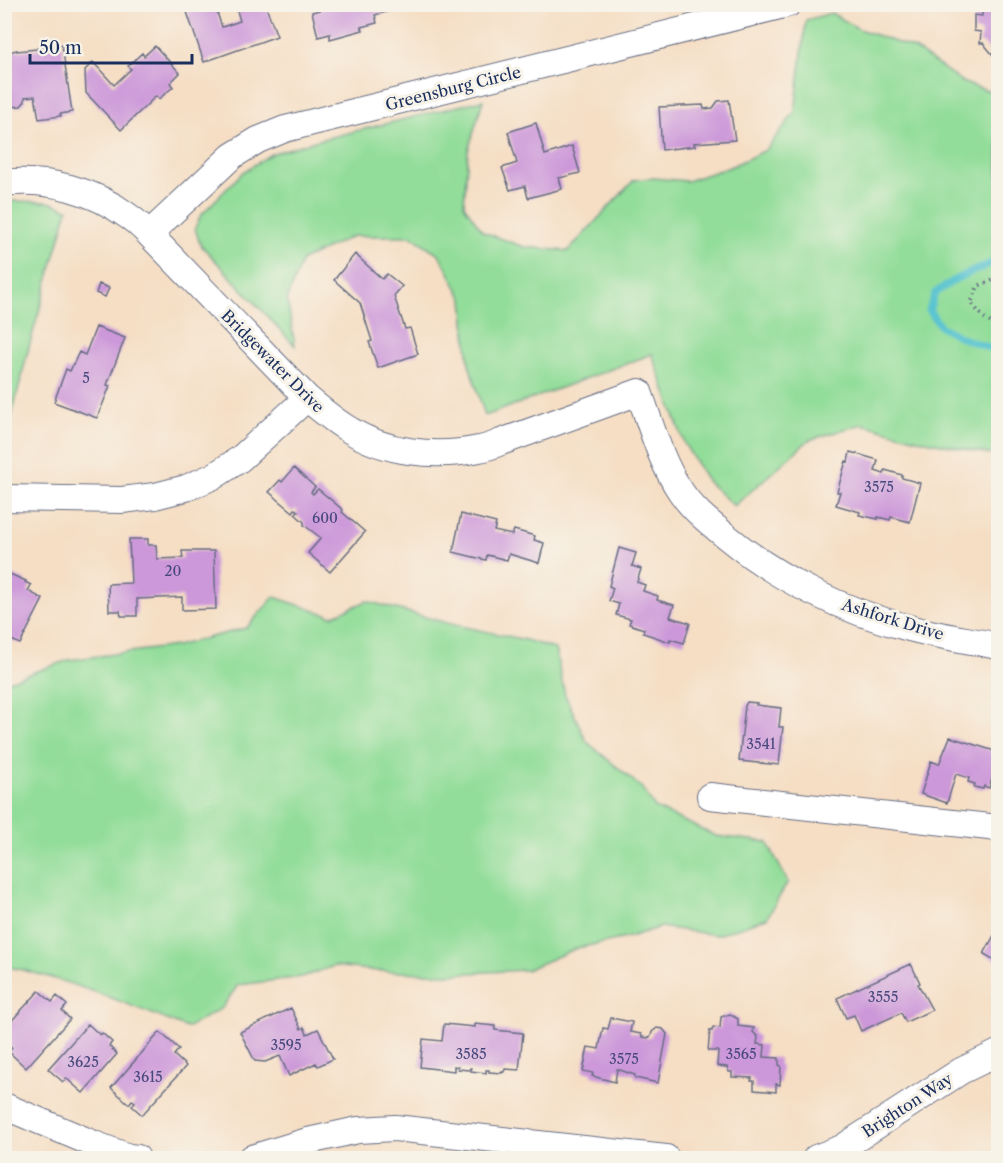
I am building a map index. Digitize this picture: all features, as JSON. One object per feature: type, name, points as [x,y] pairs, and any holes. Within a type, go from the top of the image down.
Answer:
[{"type":"street","name":"Greensburg Circle","points":[[150,234],[232,156],[258,140],[285,129],[788,4]]},
{"type":"street","name":"Bridgewater Drive","points":[[4,183],[45,183],[74,189],[103,200],[129,216],[150,234],[307,398],[350,431],[381,444],[414,452],[447,453],[479,449],[639,392]]},
{"type":"street","name":"Ashfork Drive","points":[[639,392],[668,469],[682,493],[700,515],[737,545],[776,572],[821,596],[862,613],[908,628],[999,646]]},
{"type":"street","points":[[4,498],[122,500],[155,496],[186,488],[214,476],[240,459],[307,398]]},
{"type":"street","points":[[710,796],[999,828]]},
{"type":"street","name":"Brighton Way","points":[[816,1158],[842,1148],[961,1071],[999,1053]]},
{"type":"street","points":[[4,1106],[90,1151],[137,1158]]},
{"type":"street","points":[[252,1158],[309,1141],[358,1130],[395,1128],[666,1158]]},
{"type":"path","points":[[999,278],[978,286],[972,303],[984,318],[999,328]]},
{"type":"green space","points":[[831,13],[859,29],[915,49],[964,83],[998,94],[998,456],[917,439],[862,424],[809,440],[734,506],[708,482],[685,445],[652,354],[485,416],[469,364],[463,299],[439,254],[411,236],[353,236],[302,260],[287,299],[295,346],[200,244],[195,228],[201,215],[243,172],[271,154],[483,100],[468,151],[464,205],[483,232],[524,247],[568,251],[634,180],[653,178],[687,181],[730,167],[766,150],[795,112],[806,20]]},
{"type":"green space","points":[[4,202],[49,202],[68,209],[5,442]]},
{"type":"green space","points":[[274,597],[332,616],[367,601],[555,649],[565,695],[587,742],[642,788],[655,808],[716,836],[767,842],[788,882],[767,918],[717,935],[661,927],[626,938],[577,948],[526,970],[449,974],[378,971],[334,966],[302,977],[238,985],[222,1008],[187,1028],[74,985],[5,966],[5,682],[69,660],[176,646],[246,628]]},
{"type":"building","points":[[214,4],[222,27],[240,21],[235,4],[265,4],[277,36],[204,62],[187,12]]},
{"type":"building","points":[[322,4],[389,4],[390,11],[375,15],[377,23],[361,27],[363,30],[330,39],[330,34],[318,37],[312,12],[323,9]]},
{"type":"building","points":[[982,4],[998,4],[998,61],[983,43],[980,43],[981,32],[974,31],[974,15],[982,16]]},
{"type":"building","points":[[62,45],[72,112],[39,119],[35,96],[25,97],[21,106],[11,107],[6,103],[4,53]]},
{"type":"building","points":[[155,46],[180,73],[170,83],[173,87],[159,99],[156,96],[121,130],[86,93],[85,70],[93,62],[114,85],[131,69],[128,66],[142,53],[144,56]]},
{"type":"building","points":[[729,100],[735,140],[694,143],[695,146],[662,150],[659,107],[703,105],[704,109],[713,108],[718,101]]},
{"type":"building","points":[[536,123],[545,155],[572,146],[580,173],[559,178],[562,189],[528,198],[525,186],[510,190],[502,168],[517,163],[508,132]]},
{"type":"building","points":[[355,254],[382,279],[387,274],[402,286],[394,296],[405,329],[410,328],[418,354],[378,368],[360,303],[334,280]]},
{"type":"building","points":[[99,284],[109,288],[105,297],[96,293]]},
{"type":"building","points":[[96,327],[125,338],[97,418],[54,402],[66,369],[70,371],[79,352],[85,355]]},
{"type":"building","points":[[850,452],[878,460],[875,471],[884,474],[885,470],[920,483],[910,522],[891,517],[890,520],[859,515],[860,512],[836,505],[840,492],[837,492]]},
{"type":"building","points":[[294,468],[315,487],[311,492],[313,494],[318,489],[365,532],[330,572],[308,553],[321,538],[304,525],[304,522],[295,514],[298,511],[295,509],[293,512],[269,492]]},
{"type":"building","points":[[461,514],[496,523],[494,531],[512,535],[514,530],[535,536],[534,540],[544,543],[539,563],[509,554],[507,560],[487,555],[486,560],[453,552]]},
{"type":"building","points":[[129,539],[148,539],[148,545],[156,545],[157,559],[183,558],[182,551],[214,551],[216,609],[182,610],[182,597],[137,599],[137,616],[121,616],[120,611],[109,611],[108,584],[131,583]]},
{"type":"building","points":[[619,548],[636,553],[632,566],[641,569],[637,582],[645,585],[643,591],[658,596],[657,600],[674,605],[670,617],[690,623],[684,643],[670,639],[670,642],[643,633],[644,629],[629,624],[631,619],[616,615],[619,604],[609,601],[613,588],[609,586]]},
{"type":"building","points":[[10,574],[26,581],[31,585],[28,591],[43,599],[20,644],[7,638],[4,642],[4,575],[8,577]]},
{"type":"building","points":[[747,702],[781,708],[779,727],[783,727],[779,765],[739,761]]},
{"type":"building","points":[[950,737],[998,752],[998,759],[989,788],[974,787],[975,784],[968,782],[969,778],[956,774],[947,803],[921,794],[931,761],[939,764]]},
{"type":"building","points":[[998,928],[998,962],[984,954]]},
{"type":"building","points":[[911,964],[920,983],[918,984],[932,1010],[906,1022],[901,1013],[861,1031],[854,1015],[846,1018],[837,998]]},
{"type":"building","points":[[39,991],[52,1002],[57,996],[67,1005],[62,1011],[70,1019],[26,1068],[9,1052],[12,1048],[8,1045],[4,1049],[4,1029]]},
{"type":"building","points":[[291,1008],[301,1029],[304,1027],[307,1034],[318,1029],[333,1059],[318,1066],[316,1063],[289,1076],[280,1056],[265,1062],[255,1061],[240,1032]]},
{"type":"building","points":[[730,1014],[738,1019],[738,1026],[754,1028],[753,1032],[758,1037],[757,1044],[765,1045],[764,1057],[779,1058],[780,1085],[776,1084],[776,1092],[754,1090],[752,1078],[732,1077],[732,1072],[729,1072],[727,1067],[717,1066],[718,1051],[708,1051],[710,1030],[712,1031],[713,1027],[720,1028],[721,1017]]},
{"type":"building","points":[[611,1018],[632,1022],[630,1032],[641,1034],[642,1037],[648,1038],[657,1028],[663,1029],[667,1034],[658,1083],[635,1078],[635,1075],[617,1069],[615,1082],[592,1076],[593,1073],[583,1071],[588,1047],[599,1049],[603,1028],[608,1029]]},
{"type":"building","points":[[88,1024],[112,1042],[109,1046],[117,1054],[83,1093],[66,1078],[63,1082],[48,1069]]},
{"type":"building","points":[[444,1024],[495,1026],[495,1030],[523,1033],[519,1070],[505,1069],[502,1073],[486,1070],[486,1073],[471,1071],[471,1068],[469,1070],[458,1069],[454,1066],[454,1071],[420,1067],[423,1039],[442,1041]]},
{"type":"building","points":[[160,1032],[179,1049],[174,1055],[186,1066],[142,1115],[132,1106],[135,1102],[132,1100],[129,1104],[111,1088]]},
{"type":"waterway","points":[[998,260],[956,279],[935,293],[929,310],[940,326],[962,338],[998,351]]}]
